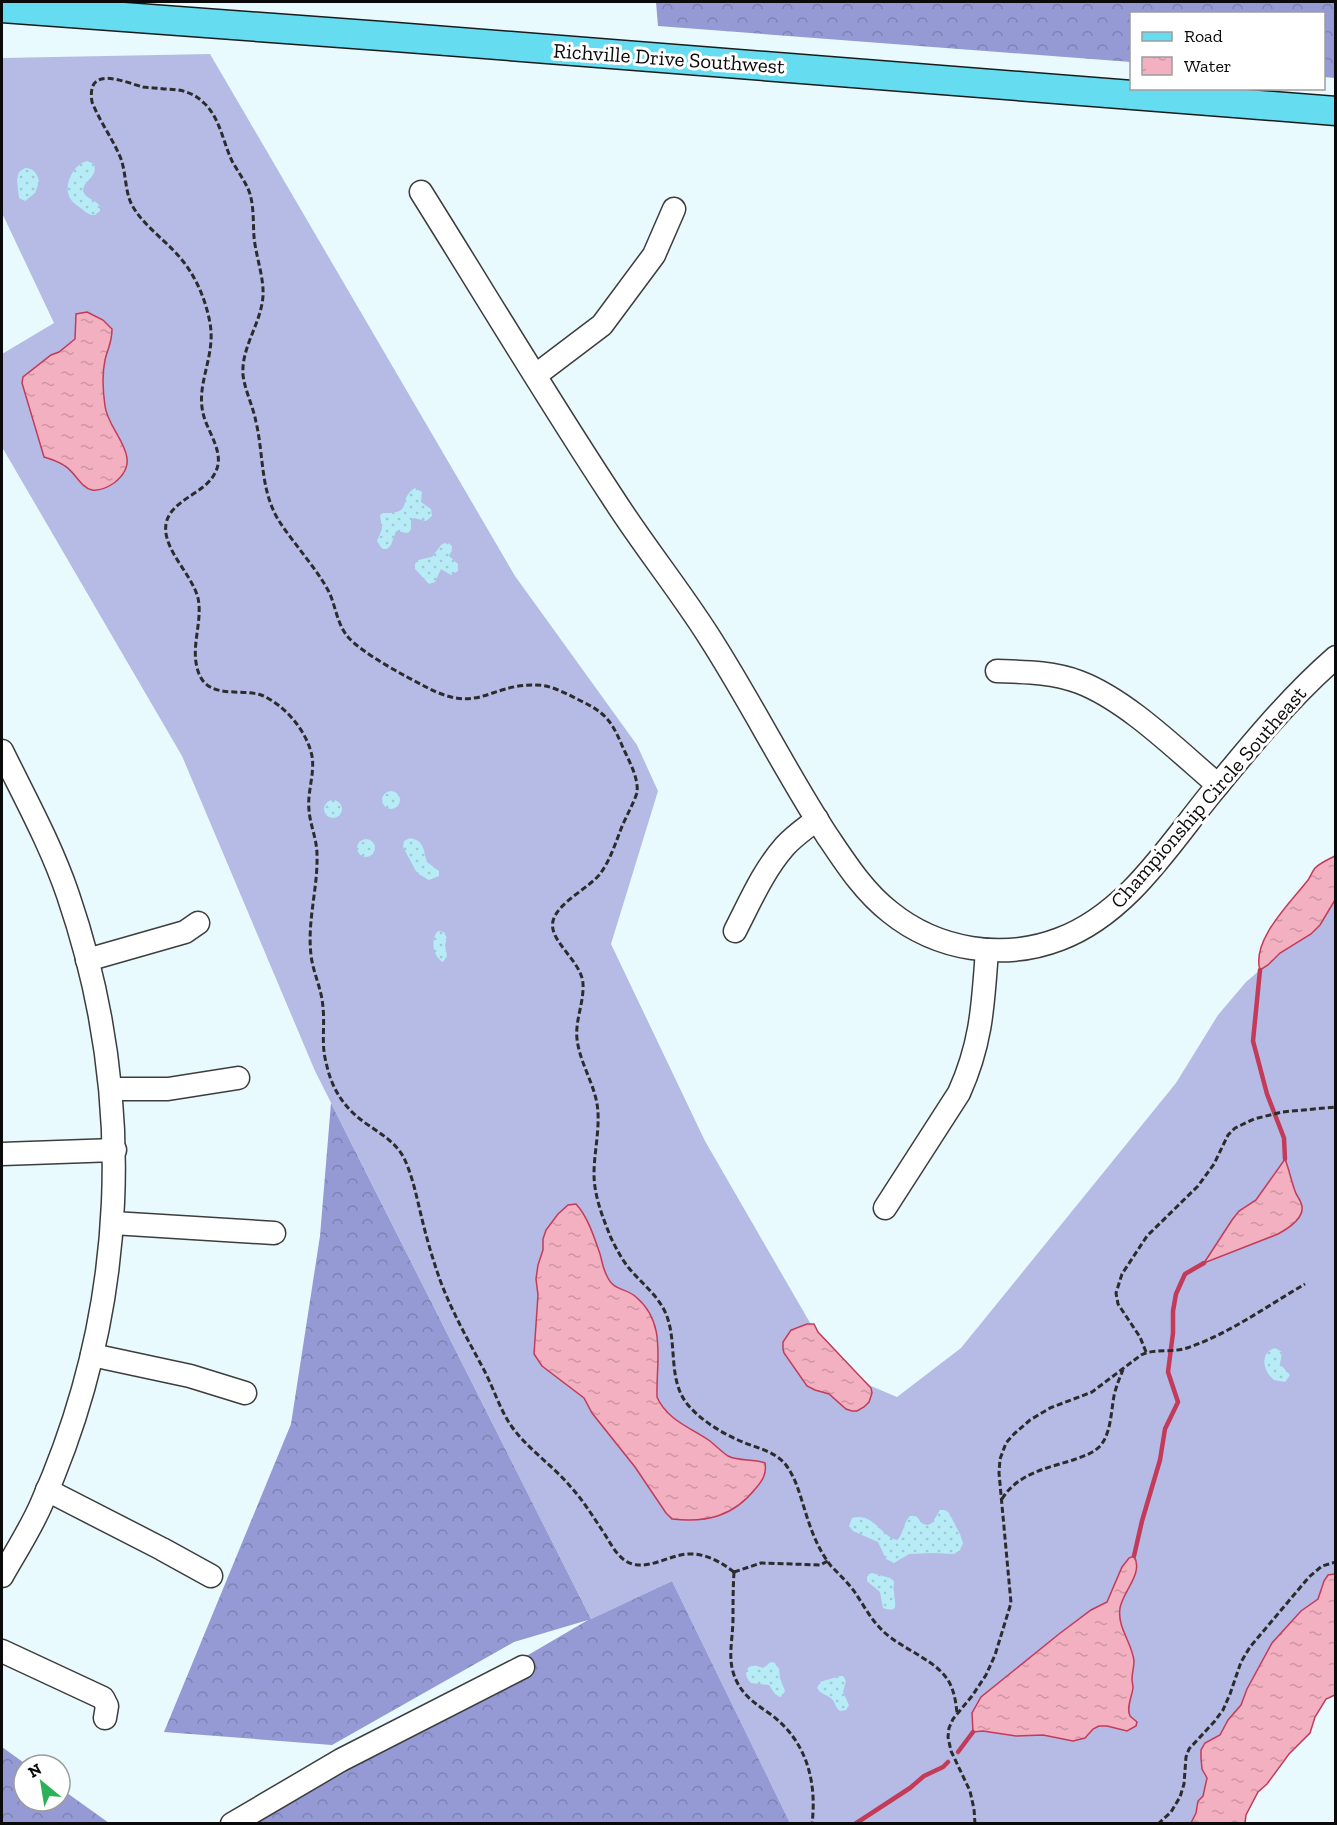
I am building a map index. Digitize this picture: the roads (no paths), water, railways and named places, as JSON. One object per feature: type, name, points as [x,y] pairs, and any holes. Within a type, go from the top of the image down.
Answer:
[{"type":"main road","name":"Richville Drive Southwest","points":[[2,8],[1335,111]]},
{"type":"street","name":"Championship Circle Southeast","points":[[421,192],[613,498],[708,635],[817,819],[863,886],[887,910],[906,924],[958,946],[1003,951],[1058,940],[1099,919],[1140,881],[1218,785],[1302,688],[1335,657]]},
{"type":"street","points":[[536,375],[602,325],[654,255],[674,209]]},
{"type":"street","points":[[997,671],[1055,675],[1100,691],[1138,718],[1218,785]]},
{"type":"street","points":[[2,751],[56,862],[87,960],[103,1028],[111,1089],[115,1150],[112,1223],[103,1297],[92,1355],[74,1421],[47,1491],[30,1527],[2,1576]]},
{"type":"street","points":[[735,931],[772,863],[786,844],[817,819]]},
{"type":"street","points":[[87,960],[185,932],[198,922]]},
{"type":"street","points":[[885,1208],[959,1093],[968,1072],[976,1051],[980,1028],[987,950]]},
{"type":"street","points":[[111,1089],[168,1089],[238,1078]]},
{"type":"street","points":[[2,1154],[115,1150]]},
{"type":"street","points":[[112,1223],[274,1233]]},
{"type":"street","points":[[92,1355],[190,1376],[245,1393]]},
{"type":"street","points":[[47,1491],[211,1576]]},
{"type":"street","points":[[2,1651],[103,1698],[107,1706],[105,1718]]},
{"type":"street","points":[[232,1824],[341,1760],[523,1667]]},
{"type":"water","points":[[87,312],[103,320],[112,329],[111,342],[104,365],[104,401],[108,416],[123,445],[127,464],[123,474],[114,483],[95,490],[88,489],[65,466],[44,457],[22,383],[23,377],[75,339],[76,314]]},
{"type":"water","points":[[1335,856],[1335,900],[1320,925],[1311,934],[1280,953],[1260,970],[1261,946],[1274,922],[1315,868]]},
{"type":"water","points":[[1285,1159],[1301,1203],[1299,1217],[1292,1225],[1278,1234],[1204,1263],[1239,1211],[1256,1200]]},
{"type":"water","points":[[576,1204],[590,1228],[604,1271],[610,1281],[616,1287],[636,1297],[646,1307],[652,1319],[658,1343],[657,1397],[661,1405],[673,1418],[710,1441],[728,1456],[765,1463],[765,1474],[748,1498],[719,1516],[697,1520],[672,1519],[592,1413],[584,1398],[542,1366],[534,1354],[538,1295],[536,1279],[543,1250],[543,1239],[546,1230],[558,1214],[568,1205]]},
{"type":"water","points":[[814,1324],[818,1332],[871,1388],[869,1402],[864,1407],[857,1411],[846,1409],[829,1394],[807,1386],[784,1353],[783,1342],[791,1330]]},
{"type":"water","points":[[1134,1556],[1135,1575],[1122,1602],[1120,1615],[1133,1654],[1133,1688],[1129,1709],[1130,1716],[1137,1722],[1136,1726],[1127,1731],[1099,1726],[1085,1738],[1073,1741],[1043,1735],[1016,1736],[983,1731],[973,1732],[972,1713],[981,1697],[1059,1634],[1091,1610],[1107,1602],[1122,1567],[1129,1558]]},
{"type":"water","points":[[1328,1575],[1336,1575],[1335,1695],[1326,1699],[1315,1717],[1310,1733],[1289,1754],[1267,1784],[1258,1792],[1246,1815],[1245,1823],[1191,1823],[1198,1801],[1203,1796],[1207,1778],[1202,1769],[1201,1758],[1201,1750],[1205,1743],[1220,1735],[1228,1720],[1241,1705],[1272,1643],[1301,1611],[1318,1599],[1324,1581]]},
{"type":"waterway","points":[[1260,970],[1253,1041],[1267,1094],[1284,1138],[1285,1159]]},
{"type":"waterway","points":[[1134,1556],[1160,1460],[1165,1429],[1178,1402],[1168,1372],[1176,1294],[1185,1274],[1204,1263]]},
{"type":"waterway","points":[[958,1752],[973,1732]]},
{"type":"waterway","points":[[855,1824],[948,1762]]}]
